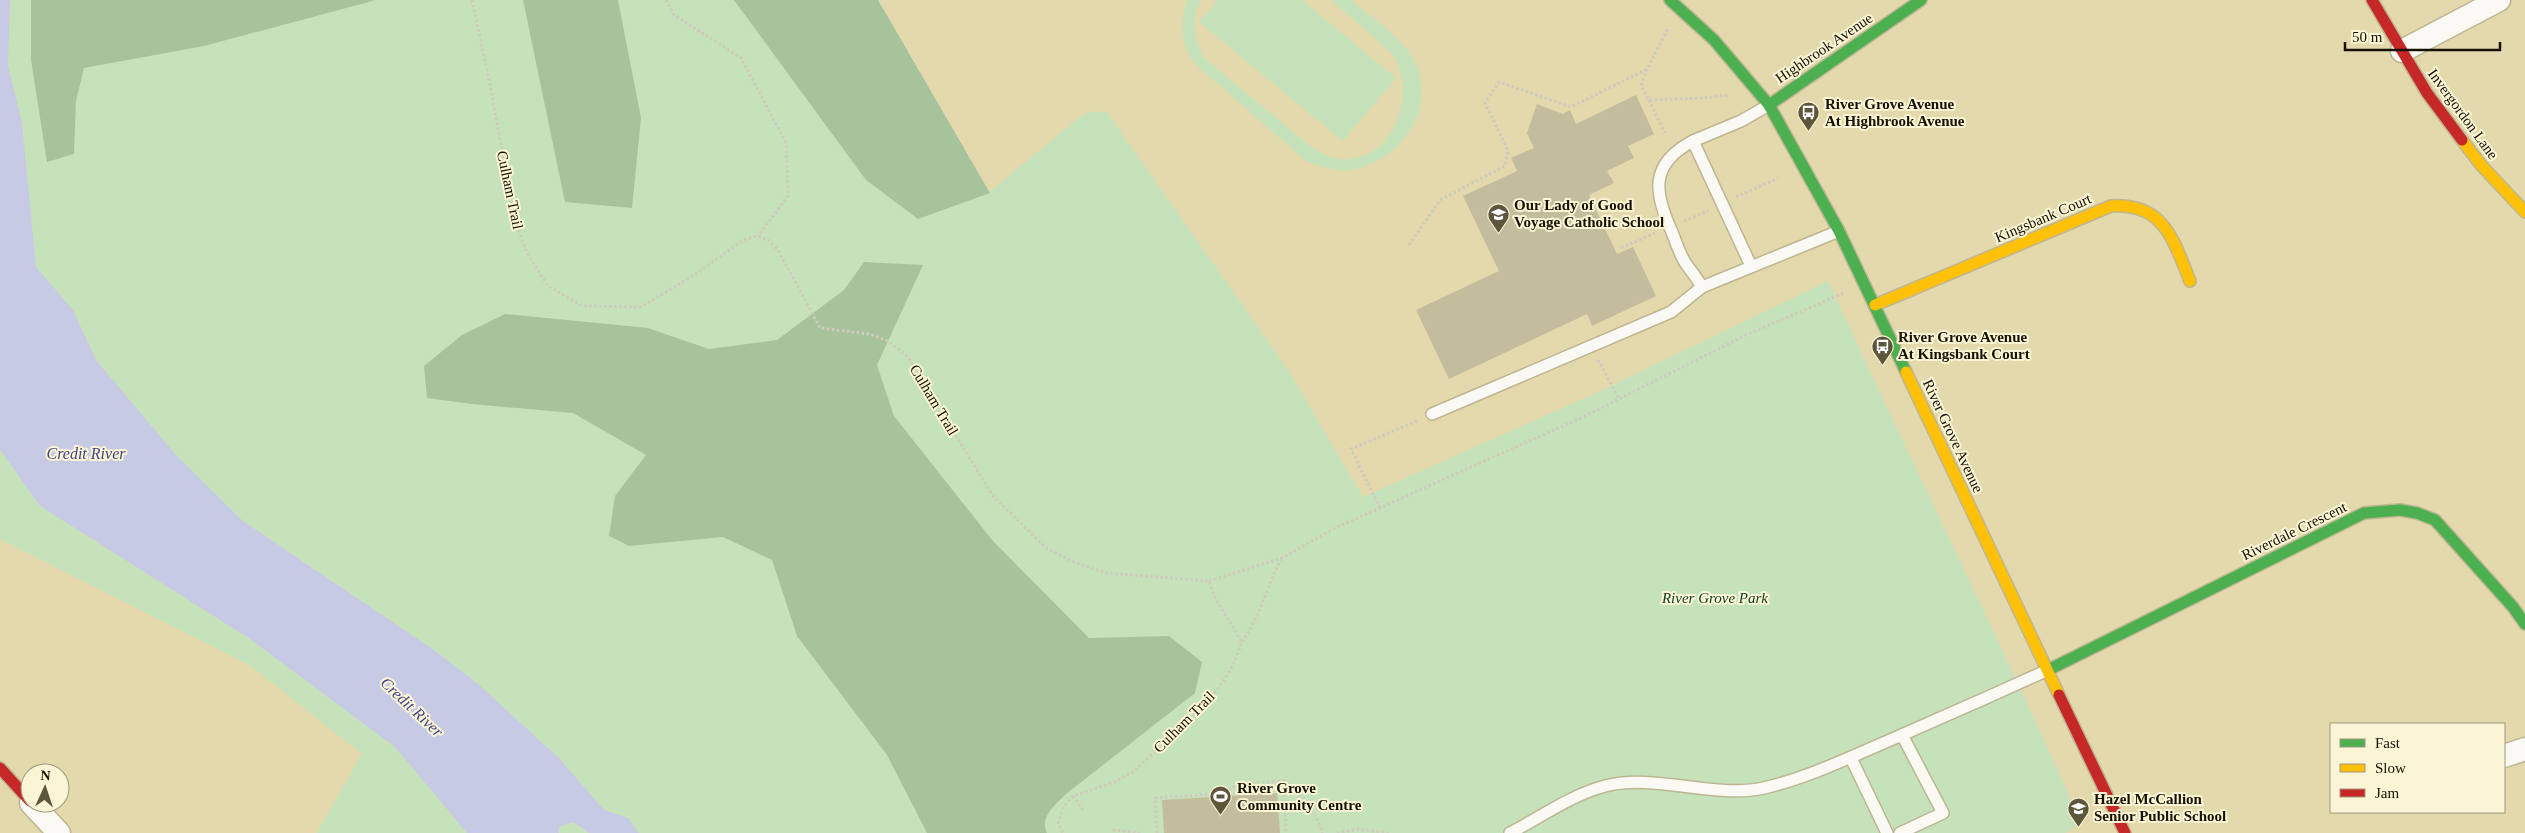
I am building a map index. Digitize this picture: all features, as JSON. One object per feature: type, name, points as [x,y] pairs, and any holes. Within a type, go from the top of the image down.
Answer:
[{"type":"street","name":"River Grove Avenue","points":[[1670,0],[1714,40],[1769,105],[1839,231],[2125,833]]},
{"type":"street","name":"Highbrook Avenue","points":[[1769,105],[1921,0]]},
{"type":"street","name":"Invergordon Lane","points":[[2372,0],[2427,93],[2481,166],[2525,212]]},
{"type":"street","points":[[2402,51],[2500,0]]},
{"type":"street","name":"Kingsbank Court","points":[[1875,305],[2111,206],[2124,203],[2136,204],[2151,211],[2174,241],[2190,281]]},
{"type":"street","name":"Riverdale Crescent","points":[[2048,670],[2364,513],[2399,508],[2420,513],[2435,520],[2513,607],[2525,624]]},
{"type":"street","points":[[2505,756],[2525,749]]},
{"type":"street","points":[[0,768],[20,790]]},
{"type":"street","points":[[41,813],[59,833]]},
{"type":"lane","points":[[1702,287],[1686,264],[1657,193],[1661,173],[1678,148],[1741,121],[1769,105]]},
{"type":"lane","points":[[1693,141],[1751,266]]},
{"type":"lane","points":[[1432,414],[1671,312],[1702,287],[1839,231]]},
{"type":"lane","points":[[1510,833],[1573,798],[1606,786],[1638,784],[1723,790],[1762,788],[1851,758],[2048,670]]},
{"type":"lane","points":[[1900,833],[1943,813],[1902,735]]},
{"type":"lane","points":[[1851,758],[1887,833]]},
{"type":"path","name":"Culham Trail","points":[[472,0],[490,84],[514,219],[526,254],[548,286],[583,306],[641,307],[692,277],[743,240],[758,236],[768,240],[778,250],[820,328],[869,334],[888,340],[908,358],[993,496],[1046,548],[1076,563],[1107,573],[1151,578],[1208,581]]},
{"type":"path","points":[[666,0],[674,15],[741,58],[786,143],[788,196],[758,236]]},
{"type":"path","points":[[1665,133],[1642,86],[1647,68],[1679,8]]},
{"type":"path","points":[[1408,246],[1440,200],[1505,166],[1508,151],[1485,103],[1499,82],[1571,107],[1647,68]]},
{"type":"path","points":[[1649,100],[1702,98],[1756,91]]},
{"type":"path","points":[[1621,248],[1778,178]]},
{"type":"path","points":[[1242,642],[1214,596],[1208,581],[1282,558],[1335,528],[1619,399],[1746,335],[1846,292],[1875,305]]},
{"type":"path","points":[[1591,346],[1619,399]]},
{"type":"path","points":[[1380,508],[1351,449],[1432,414]]},
{"type":"path","name":"Culham Trail","points":[[1073,796],[1091,788],[1114,782],[1133,772],[1211,698],[1230,670],[1242,642],[1255,625],[1272,575],[1282,558]]},
{"type":"path","points":[[1284,780],[1286,833]]},
{"type":"path","points":[[1157,833],[1156,798],[1224,793],[1240,784],[1284,780],[1293,786],[1319,821],[1322,833]]},
{"type":"path","points":[[1063,833],[1058,824],[1064,806],[1073,796],[1084,812]]},
{"type":"path","points":[[1336,833],[1358,829],[1389,833]]},
{"type":"path","points":[[1113,830],[1141,833]]},
{"type":"green space","name":"River Grove Park","points":[[10,0],[878,0],[989,192],[1085,113],[1106,111],[1288,370],[1363,497],[1594,394],[1828,281],[2081,822],[2065,833],[1047,833],[1045,822],[1047,816],[1066,794],[1195,693],[1169,636],[1089,638],[993,541],[894,416],[877,365],[923,265],[864,262],[844,290],[777,340],[709,349],[648,328],[427,398],[573,413],[647,455],[615,496],[629,546],[723,537],[772,560],[797,637],[887,755],[927,833],[639,833],[628,818],[604,810],[559,758],[478,684],[434,650],[243,521],[176,455],[96,360],[73,310],[36,268],[22,123],[8,66]]},
{"type":"green space","points":[[31,0],[376,0],[204,46],[84,68],[76,101],[74,154],[47,162],[31,60]]},
{"type":"green space","points":[[523,0],[618,0],[641,118],[632,208],[565,202]]},
{"type":"green space","points":[[734,0],[878,0],[990,193],[918,219],[866,180]]},
{"type":"green space","points":[[1187,0],[1201,0],[1196,14],[1195,28],[1203,57],[1310,146],[1329,156],[1342,159],[1359,157],[1374,150],[1386,139],[1395,125],[1403,92],[1396,60],[1376,39],[1331,0],[1351,0],[1389,31],[1407,49],[1418,70],[1422,87],[1420,104],[1415,120],[1407,135],[1396,148],[1366,166],[1350,170],[1339,170],[1306,161],[1194,63],[1186,48],[1182,24]]},
{"type":"green space","points":[[1218,0],[1302,0],[1396,78],[1343,141],[1199,22]]},
{"type":"green space","points":[[864,262],[923,265],[877,365],[894,416],[993,541],[1089,638],[1169,636],[1202,662],[1195,693],[1066,794],[1047,816],[1045,827],[1047,833],[927,833],[887,755],[797,636],[772,560],[723,537],[629,546],[609,536],[615,496],[646,455],[573,413],[427,398],[424,366],[462,335],[505,314],[648,328],[709,349],[777,340],[844,290]]},
{"type":"green space","points":[[0,450],[40,506],[250,639],[395,747],[467,833],[317,833],[362,754],[251,666],[0,539]]},
{"type":"green space","points":[[573,822],[589,833],[559,833],[559,827]]},
{"type":"water","name":"Credit River","points":[[0,0],[10,0],[8,66],[22,123],[36,267],[73,310],[96,360],[176,455],[243,521],[434,650],[478,684],[559,758],[604,810],[628,818],[639,833],[589,833],[573,822],[559,827],[559,833],[467,833],[395,747],[250,639],[40,506],[0,450]]},
{"type":"building","points":[[1636,95],[1654,134],[1628,146],[1634,158],[1607,171],[1614,183],[1589,195],[1617,254],[1633,247],[1656,296],[1592,326],[1587,314],[1449,379],[1416,310],[1499,271],[1463,196],[1517,171],[1511,158],[1534,148],[1527,133],[1537,104],[1563,114],[1570,110],[1576,124]]},
{"type":"building","name":"River Grove Community Centre","points":[[1277,793],[1280,833],[1164,833],[1162,800]]},
{"type":"traffic: fast","points":[[1670,0],[1714,40],[1769,105],[1839,231],[1906,372]]},
{"type":"traffic: fast","points":[[1769,105],[1921,0]]},
{"type":"traffic: fast","points":[[2048,670],[2364,513],[2400,510],[2417,513],[2435,520],[2513,607],[2525,624]]},
{"type":"traffic: slow","points":[[2462,140],[2481,165],[2525,212]]},
{"type":"traffic: slow","points":[[1875,305],[2111,206],[2129,207],[2155,217],[2172,238],[2190,281]]},
{"type":"traffic: slow","points":[[1906,372],[2059,695]]},
{"type":"traffic: jam","points":[[2372,0],[2427,93],[2462,140]]},
{"type":"traffic: jam","points":[[2059,695],[2125,833]]},
{"type":"traffic: jam","points":[[0,768],[20,790]]},
{"type":"place","name":"River Grove Avenue At Highbrook Avenue","points":[[1809,132]]},
{"type":"place","name":"Our Lady of Good Voyage Catholic School","points":[[1498,233]]},
{"type":"place","name":"River Grove Avenue At Kingsbank Court","points":[[1882,365]]},
{"type":"place","name":"River Grove Community Centre","points":[[1221,816]]},
{"type":"place","name":"Hazel McCallion Senior Public School","points":[[2078,827]]}]
